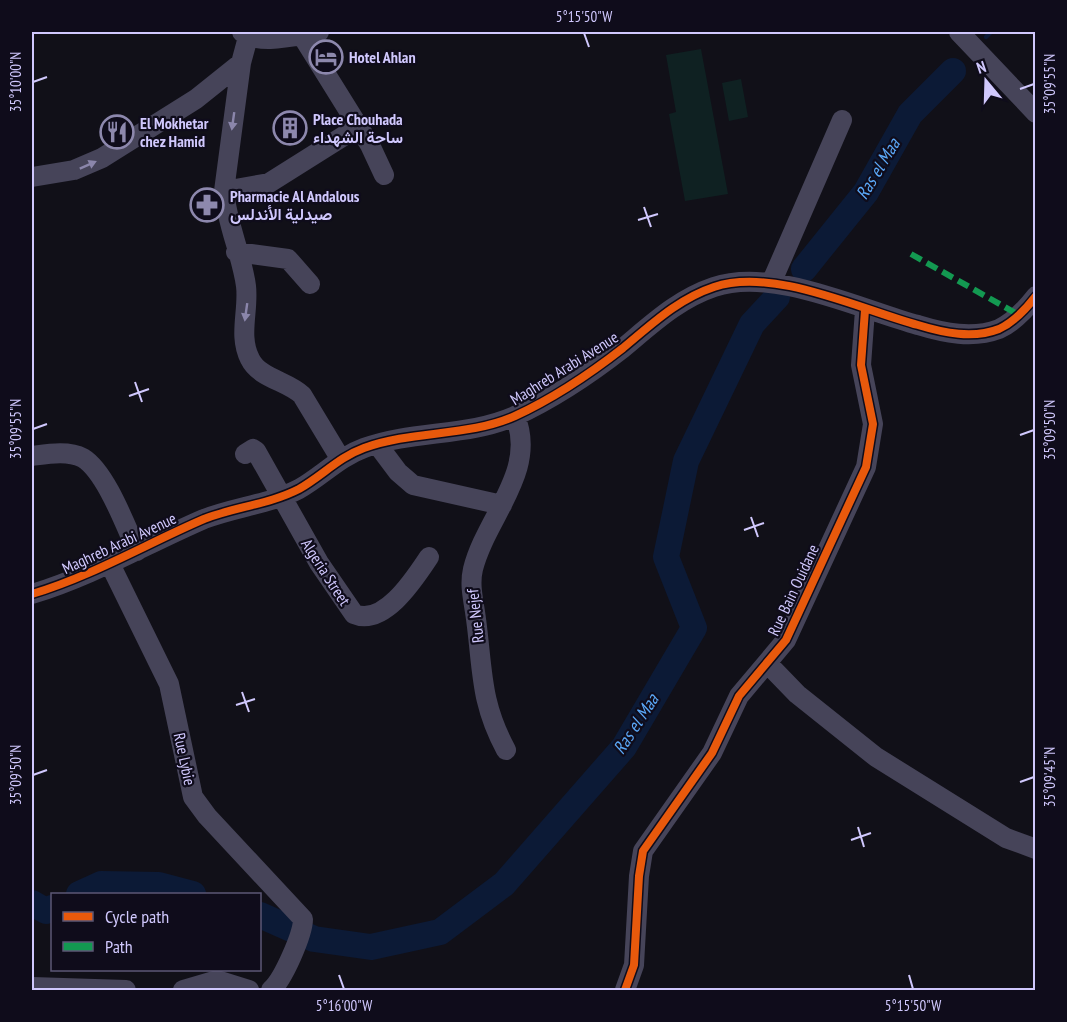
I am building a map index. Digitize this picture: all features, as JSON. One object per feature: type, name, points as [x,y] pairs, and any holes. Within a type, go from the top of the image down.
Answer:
[{"type":"street","points":[[959,32],[1035,113]]},
{"type":"street","points":[[340,458],[302,395],[296,389],[256,369],[249,358],[244,336],[248,301],[246,283],[236,252],[224,191],[245,34],[296,34],[358,127],[384,175]]},
{"type":"street","points":[[32,177],[74,170],[102,159],[196,99],[241,63]]},
{"type":"street","points":[[772,281],[842,120]]},
{"type":"street","points":[[224,191],[269,183],[358,127]]},
{"type":"street","points":[[236,252],[288,259],[310,284]]},
{"type":"street","name":"Maghreb Arabi Avenue","points":[[32,594],[59,586],[228,510],[280,497],[300,488],[340,458],[377,444],[490,425],[515,416],[605,361],[667,311],[698,293],[741,281],[772,281],[942,331],[979,334],[1010,323],[1035,296]]},
{"type":"street","name":"Rue Bain Ouidane","points":[[625,990],[633,964],[639,876],[644,851],[712,753],[739,696],[781,648],[791,631],[866,467],[873,424],[861,365],[865,310]]},
{"type":"street","name":"Rue Nejef","points":[[506,750],[486,704],[472,580],[477,557],[513,482],[522,450],[522,439],[515,416]]},
{"type":"street","points":[[377,444],[398,472],[413,485],[502,505]]},
{"type":"street","name":"Algeria Street","points":[[245,454],[253,449],[256,451],[280,497],[354,614],[361,617],[374,615],[391,604],[404,592],[429,558]]},
{"type":"street","points":[[32,456],[58,453],[82,458],[101,478],[137,551]]},
{"type":"street","name":"Rue Lybie","points":[[110,564],[169,684],[193,797],[207,816],[301,914],[301,932],[276,988]]},
{"type":"street","points":[[767,663],[796,694],[876,758],[997,833],[1035,849]]},
{"type":"street","points":[[183,990],[217,980],[249,990]]},
{"type":"street","points":[[32,987],[126,990]]},
{"type":"shaded area","points":[[701,49],[728,194],[685,201],[669,114],[676,112],[666,55]]},
{"type":"shaded area","points":[[741,79],[748,117],[729,121],[722,83]]},
{"type":"waterway","name":"Ras el Maa","points":[[986,37],[991,32]]},
{"type":"waterway","name":"Ras el Maa","points":[[804,269],[866,192],[910,114],[953,71]]},
{"type":"waterway","name":"Ras el Maa","points":[[261,915],[314,939],[371,947],[440,932],[504,884],[624,747],[694,628],[666,557],[686,461],[752,324],[777,297]]},
{"type":"waterway","name":"Ras el Maa","points":[[81,893],[101,884],[159,885],[189,893]]},
{"type":"waterway","name":"Ras el Maa","points":[[32,903],[46,911],[51,908]]},
{"type":"marked path","points":[[911,254],[1019,315]]},
{"type":"cycle path","points":[[32,594],[97,569],[204,519],[288,494],[307,484],[347,456],[364,448],[402,438],[459,431],[497,423],[515,416],[585,376],[677,305],[714,287],[737,282],[762,282],[789,286],[928,328],[969,334],[989,332],[1010,323],[1036,296]]},
{"type":"cycle path","points":[[625,990],[634,965],[639,876],[643,851],[712,753],[739,696],[786,640],[866,467],[873,424],[861,365],[865,310]]},
{"type":"place","name":"Hotel Ahlan","points":[[326,57]]},
{"type":"place","name":"Place Chouhada ساحة الشهداء","points":[[290,128]]},
{"type":"place","name":"El Mokhetar chez Hamid","points":[[117,132]]},
{"type":"place","name":"Pharmacie Al Andalous صيدلية الأندلس","points":[[207,205]]}]
